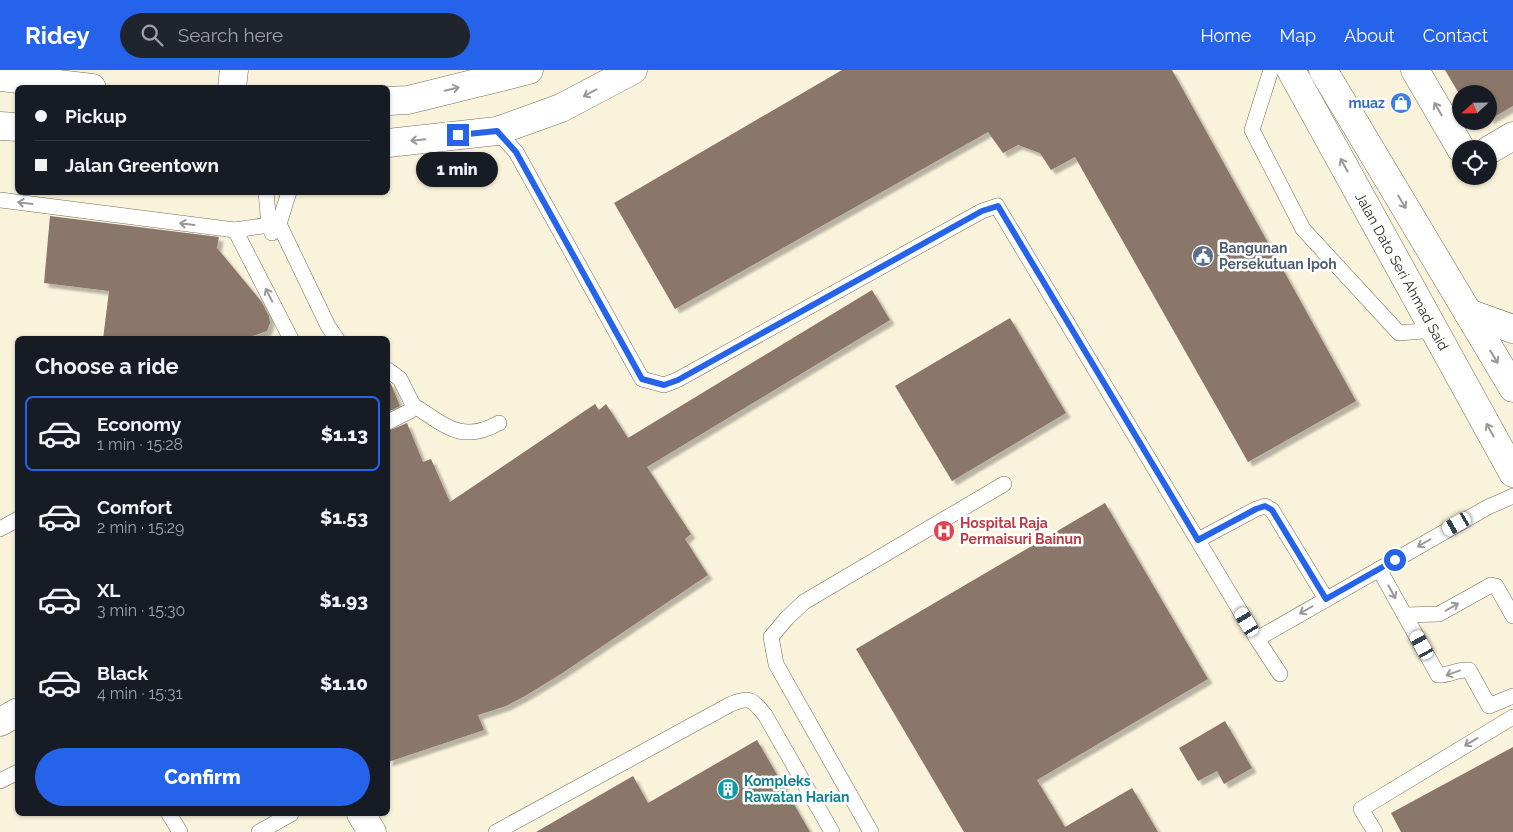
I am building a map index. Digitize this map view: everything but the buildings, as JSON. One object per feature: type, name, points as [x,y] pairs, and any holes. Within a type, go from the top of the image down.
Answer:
[{"type":"main road","points":[[232,85],[234,70]]},
{"type":"main road","points":[[390,101],[408,100],[529,70]]},
{"type":"main road","points":[[390,143],[497,131],[561,108],[633,70]]},
{"type":"main road","name":"Jalan Dato Seri Ahmad Said","points":[[1290,70],[1513,473]]},
{"type":"main road","points":[[1323,70],[1513,388]]},
{"type":"main road","points":[[1416,70],[1456,140]]},
{"type":"main road","points":[[0,77],[67,85]]},
{"type":"main road","points":[[0,126],[15,127]]},
{"type":"main road","points":[[1497,145],[1513,136]]},
{"type":"main road","points":[[1468,313],[1513,329]]},
{"type":"main road","points":[[0,722],[15,714]]},
{"type":"main road","points":[[362,816],[372,832]]},
{"type":"lane","points":[[1271,70],[1252,130],[1303,229],[1399,333],[1434,330]]},
{"type":"lane","points":[[497,131],[516,152],[642,379],[664,385],[678,380],[982,211],[998,206],[1257,639],[1280,674]]},
{"type":"lane","points":[[266,195],[269,225],[323,336]]},
{"type":"lane","points":[[288,195],[279,224],[328,326],[335,336]]},
{"type":"lane","points":[[0,200],[235,230],[269,225]]},
{"type":"lane","points":[[235,230],[289,336]]},
{"type":"lane","points":[[390,372],[400,379],[413,405],[452,430],[466,433],[477,432],[500,423]]},
{"type":"lane","points":[[390,421],[410,411],[413,405]]},
{"type":"lane","points":[[871,832],[776,664],[771,637],[786,618],[804,602],[1004,484]]},
{"type":"lane","points":[[1257,639],[1488,507],[1513,496]]},
{"type":"lane","points":[[1198,540],[1265,506],[1272,510],[1326,599]]},
{"type":"lane","points":[[0,528],[15,520]]},
{"type":"lane","points":[[1379,569],[1438,675],[1445,676],[1458,670],[1469,670],[1489,706],[1513,696]]},
{"type":"lane","points":[[1405,616],[1439,614],[1491,585],[1496,586],[1513,616]]},
{"type":"lane","points":[[496,832],[744,698],[754,702],[766,715],[832,832]]},
{"type":"lane","points":[[1375,832],[1361,809],[1513,717]]},
{"type":"lane","points":[[0,781],[15,774]]},
{"type":"lane","points":[[170,816],[180,832]]},
{"type":"lane","points":[[259,832],[287,816]]},
{"type":"place","name":"muaz","points":[[1401,103]]},
{"type":"place","name":"Bangunan Persekutuan Ipoh","points":[[1203,256]]},
{"type":"place","name":"Hospital Raja Permaisuri Bainun","points":[[944,531]]},
{"type":"place","name":"Kompleks Rawatan Harian","points":[[728,789]]},
{"type":"route","points":[[458,135],[497,131],[516,152],[642,379],[664,385],[678,380],[982,211],[998,206],[1198,540],[1265,506],[1272,510],[1326,599],[1395,560]]}]
